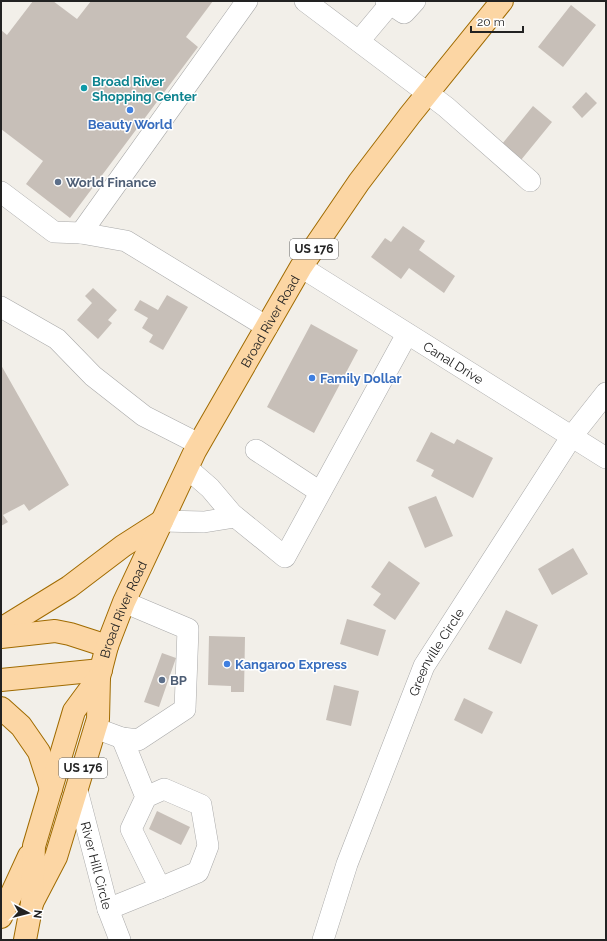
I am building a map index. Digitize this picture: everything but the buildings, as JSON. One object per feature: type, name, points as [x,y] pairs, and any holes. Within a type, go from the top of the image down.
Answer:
[{"type":"main road","name":"Broad River Road","points":[[32,903],[56,857],[98,719],[100,673],[107,646],[124,602],[199,444],[301,267],[360,182],[428,92],[502,1]]},
{"type":"main road","points":[[1,629],[69,587],[123,546],[162,521]]},
{"type":"main road","points":[[1,637],[55,630],[107,646]]},
{"type":"main road","name":"Broad River Road","points":[[24,940],[32,903],[34,846],[50,789],[74,711],[100,673]]},
{"type":"main road","points":[[1,680],[100,673]]},
{"type":"main road","points":[[1,708],[21,726],[39,752],[50,789]]},
{"type":"main road","points":[[3,908],[34,846]]},
{"type":"street","points":[[81,233],[247,1]]},
{"type":"street","points":[[304,1],[428,92],[502,154],[530,181]]},
{"type":"street","points":[[359,41],[388,2],[404,13],[415,1]]},
{"type":"street","points":[[1,192],[54,232],[81,233],[126,242],[267,327]]},
{"type":"street","name":"Canal Drive","points":[[301,267],[606,458]]},
{"type":"street","points":[[1,306],[57,340],[93,376],[144,416],[199,444]]},
{"type":"street","points":[[187,468],[210,488],[233,516],[285,557],[407,334]]},
{"type":"street","name":"Greenville Circle","points":[[324,940],[347,864],[424,666],[572,436],[606,393]]},
{"type":"street","points":[[256,450],[320,492]]},
{"type":"street","points":[[162,521],[204,522],[233,516]]},
{"type":"street","points":[[95,728],[122,738],[138,740],[185,709],[188,629],[124,602]]},
{"type":"street","points":[[122,738],[146,797]]},
{"type":"street","points":[[108,909],[160,888],[198,872],[208,846],[200,805],[164,789],[146,797],[131,830],[160,888]]},
{"type":"street","name":"River Hill Circle","points":[[77,790],[108,909],[120,940]]},
{"type":"place","name":"Broad River Shopping Center","points":[[84,88]]},
{"type":"place","name":"Beauty World","points":[[130,110]]},
{"type":"place","name":"World Finance","points":[[58,182]]},
{"type":"place","name":"Family Dollar","points":[[312,378]]},
{"type":"place","name":"Kangaroo Express","points":[[227,664]]},
{"type":"place","name":"BP","points":[[162,680]]}]
